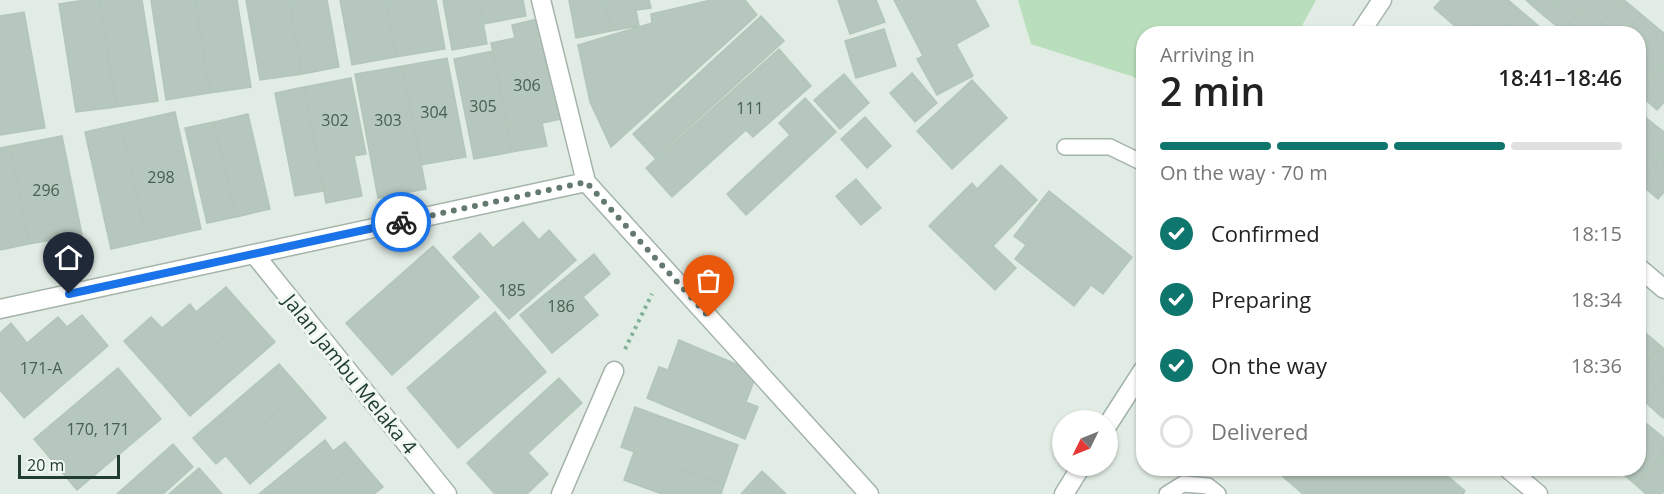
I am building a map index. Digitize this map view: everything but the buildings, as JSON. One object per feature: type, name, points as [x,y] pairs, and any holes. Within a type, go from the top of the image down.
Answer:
[{"type":"street","points":[[541,0],[586,182],[869,494]]},
{"type":"street","points":[[1365,26],[1382,0]]},
{"type":"street","points":[[0,309],[586,182]]},
{"type":"street","name":"Jalan Jambu Melaka 4","points":[[254,254],[447,494]]},
{"type":"street","points":[[1646,274],[1664,289]]},
{"type":"street","points":[[561,494],[614,371]]},
{"type":"street","points":[[1117,410],[1136,381]]},
{"type":"street","points":[[1064,494],[1075,476]]},
{"type":"street","points":[[1517,476],[1538,494]]},
{"type":"lane","points":[[1065,147],[1110,147],[1136,160]]},
{"type":"lane","points":[[1167,494],[1184,484],[1209,486],[1218,494]]},
{"type":"path","points":[[614,371],[665,269]]},
{"type":"green space","points":[[1018,0],[1316,0],[1302,26],[1136,26],[1136,78],[1031,44]]},
{"type":"way so far","points":[[401,222],[586,182],[709,317]]},
{"type":"route","points":[[69,294],[401,222]]}]
